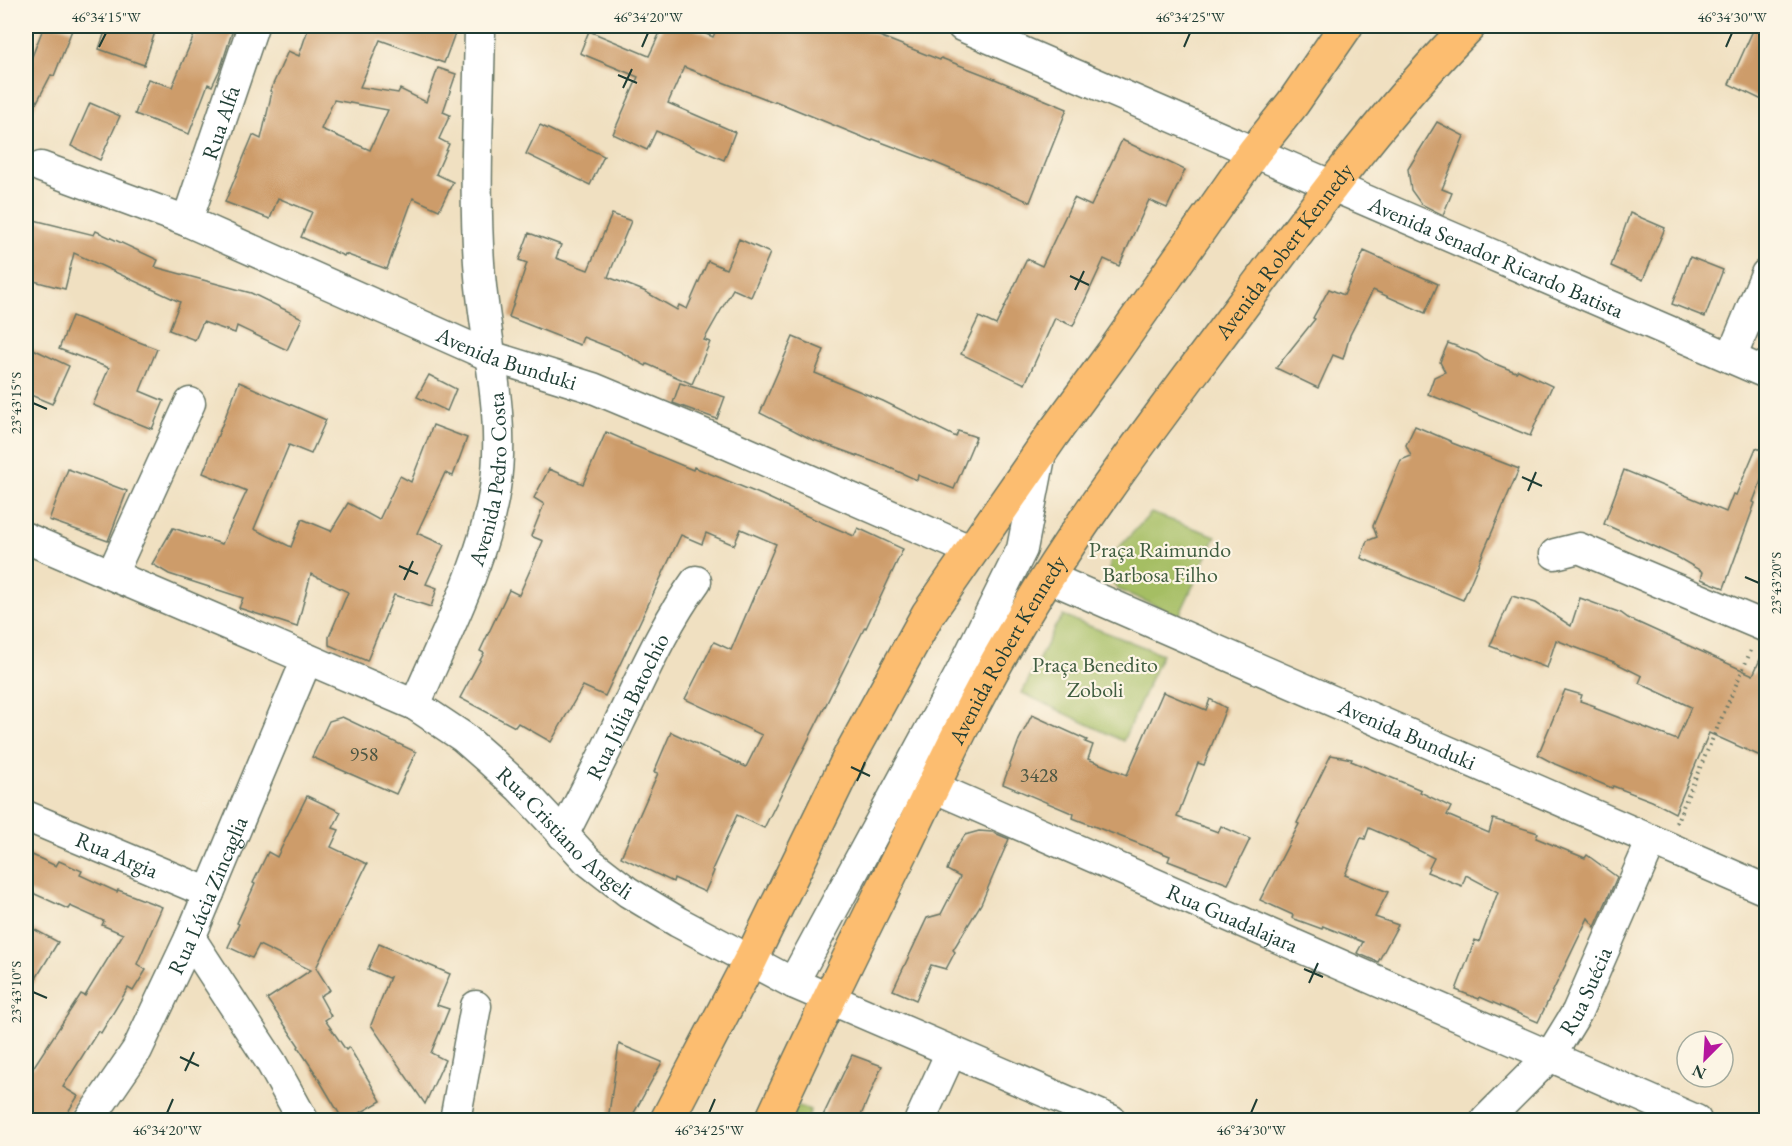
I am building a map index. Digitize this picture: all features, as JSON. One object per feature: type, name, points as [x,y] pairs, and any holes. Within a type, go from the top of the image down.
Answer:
[{"type":"main road","name":"Avenida Robert Kennedy","points":[[666,1119],[751,959],[851,754],[928,614],[1254,152],[1293,103],[1346,26]]},
{"type":"main road","name":"Avenida Robert Kennedy","points":[[772,1120],[933,787],[1010,638],[1048,577],[1120,470],[1331,185],[1469,26]]},
{"type":"street","name":"Rua Alfa","points":[[187,221],[253,26]]},
{"type":"street","name":"Avenida Pedro Costa","points":[[415,705],[475,565],[487,528],[499,449],[498,416],[480,274],[477,192],[480,26]]},
{"type":"street","name":"Avenida Senador Ricardo Batista","points":[[962,26],[1767,374]]},
{"type":"street","name":"Avenida Bunduki","points":[[41,166],[187,221],[490,356],[593,388],[972,551]]},
{"type":"street","points":[[1731,358],[1767,274]]},
{"type":"street","points":[[112,574],[190,402]]},
{"type":"street","name":"Avenida Robert Kennedy","points":[[794,982],[959,676],[1022,549],[1041,452]]},
{"type":"street","name":"Rua Cristiano Angeli","points":[[26,538],[415,705],[463,737],[520,788],[588,861],[628,892],[678,922],[829,999],[1111,1120]]},
{"type":"street","points":[[1555,554],[1579,548],[1763,618]]},
{"type":"street","name":"Avenida Bunduki","points":[[1048,577],[1767,890]]},
{"type":"street","name":"Rua Júlia Batochio","points":[[563,835],[592,781],[653,651],[675,610],[696,581]]},
{"type":"street","name":"Rua Lúcia Zincaglia","points":[[89,1120],[137,1050],[190,938],[308,659]]},
{"type":"street","name":"Rua Guadalajara","points":[[933,787],[1696,1120]]},
{"type":"street","name":"Rua Argia","points":[[26,816],[209,893]]},
{"type":"street","name":"Rua Suécia","points":[[1486,1120],[1550,1056],[1576,1012],[1659,843]]},
{"type":"street","points":[[190,938],[271,1062],[303,1120]]},
{"type":"street","points":[[455,1120],[476,1006]]},
{"type":"street","points":[[920,1120],[951,1052]]},
{"type":"path","points":[[1659,843],[1763,618]]},
{"type":"green space","name":"Praça Raimundo Barbosa Filho","points":[[1151,513],[1216,536],[1179,616],[1117,589],[1109,576],[1111,556]]},
{"type":"green space","name":"Praça Benedito Zoboli","points":[[1063,616],[1162,654],[1123,741],[1022,693],[1055,627]]},
{"type":"green space","points":[[795,1105],[810,1110],[808,1120],[793,1120]]},
{"type":"building","points":[[44,26],[60,26],[72,30],[54,76],[51,75],[26,123],[26,72]]},
{"type":"building","points":[[107,26],[157,26],[144,65],[99,49]]},
{"type":"building","points":[[198,26],[234,26],[221,67],[212,86],[208,84],[189,134],[135,114],[148,79],[172,87]]},
{"type":"building","points":[[309,26],[435,26],[455,33],[444,63],[380,40],[360,87],[398,93],[400,89],[426,102],[438,68],[456,74],[443,112],[450,115],[439,139],[449,144],[436,174],[453,182],[439,210],[413,198],[387,269],[345,254],[344,256],[301,237],[312,212],[278,198],[270,219],[225,202],[253,135],[261,139],[272,92],[270,91],[288,51],[299,56]],"holes":[[[334,100],[388,110],[370,150],[321,129]]]},
{"type":"building","points":[[663,26],[687,26],[713,37],[718,26],[854,26],[990,77],[1067,109],[1030,202],[931,161],[873,139],[872,141],[684,67],[668,103],[735,132],[724,160],[656,131],[647,150],[613,134],[638,77],[580,53],[589,31],[649,56]]},
{"type":"building","points":[[1755,26],[1767,26],[1767,89],[1762,100],[1729,84]]},
{"type":"building","points":[[90,103],[120,116],[100,160],[71,146]]},
{"type":"building","points":[[1437,122],[1464,136],[1442,189],[1452,193],[1443,215],[1421,204],[1411,190],[1408,169]]},
{"type":"building","points":[[540,125],[604,156],[590,185],[526,154]]},
{"type":"building","points":[[1122,140],[1185,170],[1167,208],[1149,200],[1119,266],[1104,259],[1073,326],[1055,318],[1025,384],[961,354],[979,317],[996,325],[1027,259],[1042,266],[1074,198],[1091,206]]},
{"type":"building","points":[[1630,213],[1665,228],[1643,280],[1611,266]]},
{"type":"building","points":[[612,214],[631,221],[608,277],[644,291],[677,310],[679,305],[687,309],[708,261],[726,269],[739,239],[770,253],[751,297],[733,289],[704,340],[710,342],[692,384],[583,337],[580,345],[509,317],[527,263],[519,260],[529,233],[561,245],[556,258],[588,270]]},
{"type":"building","points":[[30,219],[94,235],[96,231],[158,260],[155,267],[251,293],[302,318],[287,350],[237,326],[235,333],[203,322],[195,340],[169,330],[180,302],[74,253],[65,289],[26,279],[26,229]]},
{"type":"building","points":[[1364,251],[1438,284],[1425,313],[1373,290],[1350,335],[1343,359],[1333,355],[1318,388],[1276,368],[1315,319],[1313,318],[1329,289],[1344,295]]},
{"type":"building","points":[[1690,257],[1723,270],[1705,317],[1672,304]]},
{"type":"building","points":[[72,316],[157,349],[140,391],[164,401],[152,429],[93,405],[109,368],[59,349]]},
{"type":"building","points":[[793,337],[824,350],[815,373],[883,401],[956,437],[958,431],[976,437],[954,489],[918,475],[917,480],[811,439],[760,413]]},
{"type":"building","points":[[1448,343],[1552,386],[1530,436],[1428,394],[1434,377],[1445,372],[1440,362]]},
{"type":"building","points":[[31,348],[69,366],[52,404],[26,393],[26,361]]},
{"type":"building","points":[[429,375],[456,389],[447,411],[417,397]]},
{"type":"building","points":[[239,382],[326,420],[311,454],[289,445],[254,529],[291,547],[302,519],[331,531],[348,503],[379,520],[400,476],[411,482],[433,425],[467,438],[453,476],[445,473],[417,533],[444,545],[426,584],[437,588],[431,607],[394,595],[367,661],[329,645],[329,637],[348,592],[311,574],[297,627],[239,608],[243,598],[169,574],[152,564],[173,528],[222,544],[247,491],[203,473]]},
{"type":"building","points":[[680,383],[725,397],[717,419],[673,403]]},
{"type":"building","points":[[1415,426],[1519,469],[1463,600],[1361,558],[1367,541],[1377,537],[1373,526],[1401,460],[1411,456],[1406,445]]},
{"type":"building","points":[[606,432],[693,470],[694,467],[762,495],[854,536],[858,528],[903,549],[866,628],[764,828],[737,815],[712,870],[714,871],[705,892],[674,878],[673,882],[621,857],[658,773],[654,772],[671,732],[746,767],[762,735],[685,699],[714,642],[731,650],[776,544],[741,529],[734,545],[706,533],[702,544],[681,535],[605,696],[583,686],[551,742],[518,723],[515,727],[460,698],[484,653],[480,651],[509,590],[519,595],[543,541],[531,536],[544,504],[534,498],[549,469],[583,484]]},
{"type":"building","points":[[1756,448],[1767,452],[1767,465],[1724,588],[1701,579],[1703,572],[1677,557],[1604,524],[1624,470],[1726,512],[1733,494],[1736,495]]},
{"type":"building","points":[[68,469],[127,491],[108,541],[49,520]]},
{"type":"building","points":[[1512,596],[1536,603],[1571,626],[1580,598],[1621,613],[1753,675],[1767,644],[1767,759],[1709,733],[1675,813],[1652,801],[1613,786],[1612,788],[1538,755],[1565,690],[1582,695],[1580,701],[1595,706],[1594,708],[1677,740],[1691,707],[1639,683],[1642,676],[1614,662],[1556,640],[1547,668],[1490,646]]},
{"type":"building","points":[[1163,692],[1206,710],[1210,699],[1226,708],[1204,765],[1198,763],[1177,817],[1218,832],[1221,826],[1250,839],[1228,884],[1168,861],[1170,856],[1073,818],[1074,814],[1003,784],[1019,740],[1032,715],[1087,740],[1085,742],[1093,745],[1088,759],[1127,775]]},
{"type":"building","points":[[342,717],[416,752],[396,794],[312,757],[329,721]]},
{"type":"building","points":[[1331,755],[1352,759],[1351,761],[1421,790],[1420,792],[1451,807],[1447,815],[1489,833],[1493,819],[1538,833],[1536,838],[1585,858],[1587,855],[1617,877],[1595,927],[1588,918],[1538,1022],[1480,997],[1479,999],[1456,990],[1475,940],[1479,942],[1498,892],[1466,875],[1462,886],[1427,872],[1434,858],[1406,844],[1369,828],[1365,839],[1361,838],[1345,875],[1388,892],[1375,917],[1398,925],[1378,962],[1357,953],[1363,942],[1323,926],[1322,929],[1292,918],[1293,915],[1260,900]]},
{"type":"building","points":[[307,796],[341,812],[333,828],[339,830],[331,847],[367,864],[316,968],[330,990],[320,996],[331,1016],[325,1020],[346,1050],[349,1047],[381,1101],[348,1120],[343,1120],[299,1046],[267,999],[311,970],[259,945],[252,958],[228,947],[268,852],[277,857]]},
{"type":"building","points":[[979,831],[992,832],[1009,839],[981,904],[953,950],[955,952],[946,969],[931,965],[916,1000],[893,990],[927,918],[941,914],[960,877],[947,870],[954,851],[965,835]]},
{"type":"building","points":[[30,854],[56,866],[59,861],[82,871],[80,875],[117,892],[118,890],[162,907],[137,964],[146,970],[133,991],[128,988],[101,1033],[98,1031],[63,1087],[78,1096],[63,1120],[26,1120],[26,1063],[33,1068],[81,994],[85,996],[123,934],[102,925],[104,921],[70,906],[68,909],[26,890],[26,864]]},
{"type":"building","points":[[26,925],[58,942],[26,995]]},
{"type":"building","points":[[379,944],[450,974],[437,1005],[449,1009],[431,1053],[445,1060],[425,1104],[371,1025],[390,977],[368,969]]},
{"type":"building","points":[[619,1044],[662,1062],[630,1120],[608,1120]]},
{"type":"building","points":[[852,1055],[882,1066],[859,1120],[821,1120]]}]
